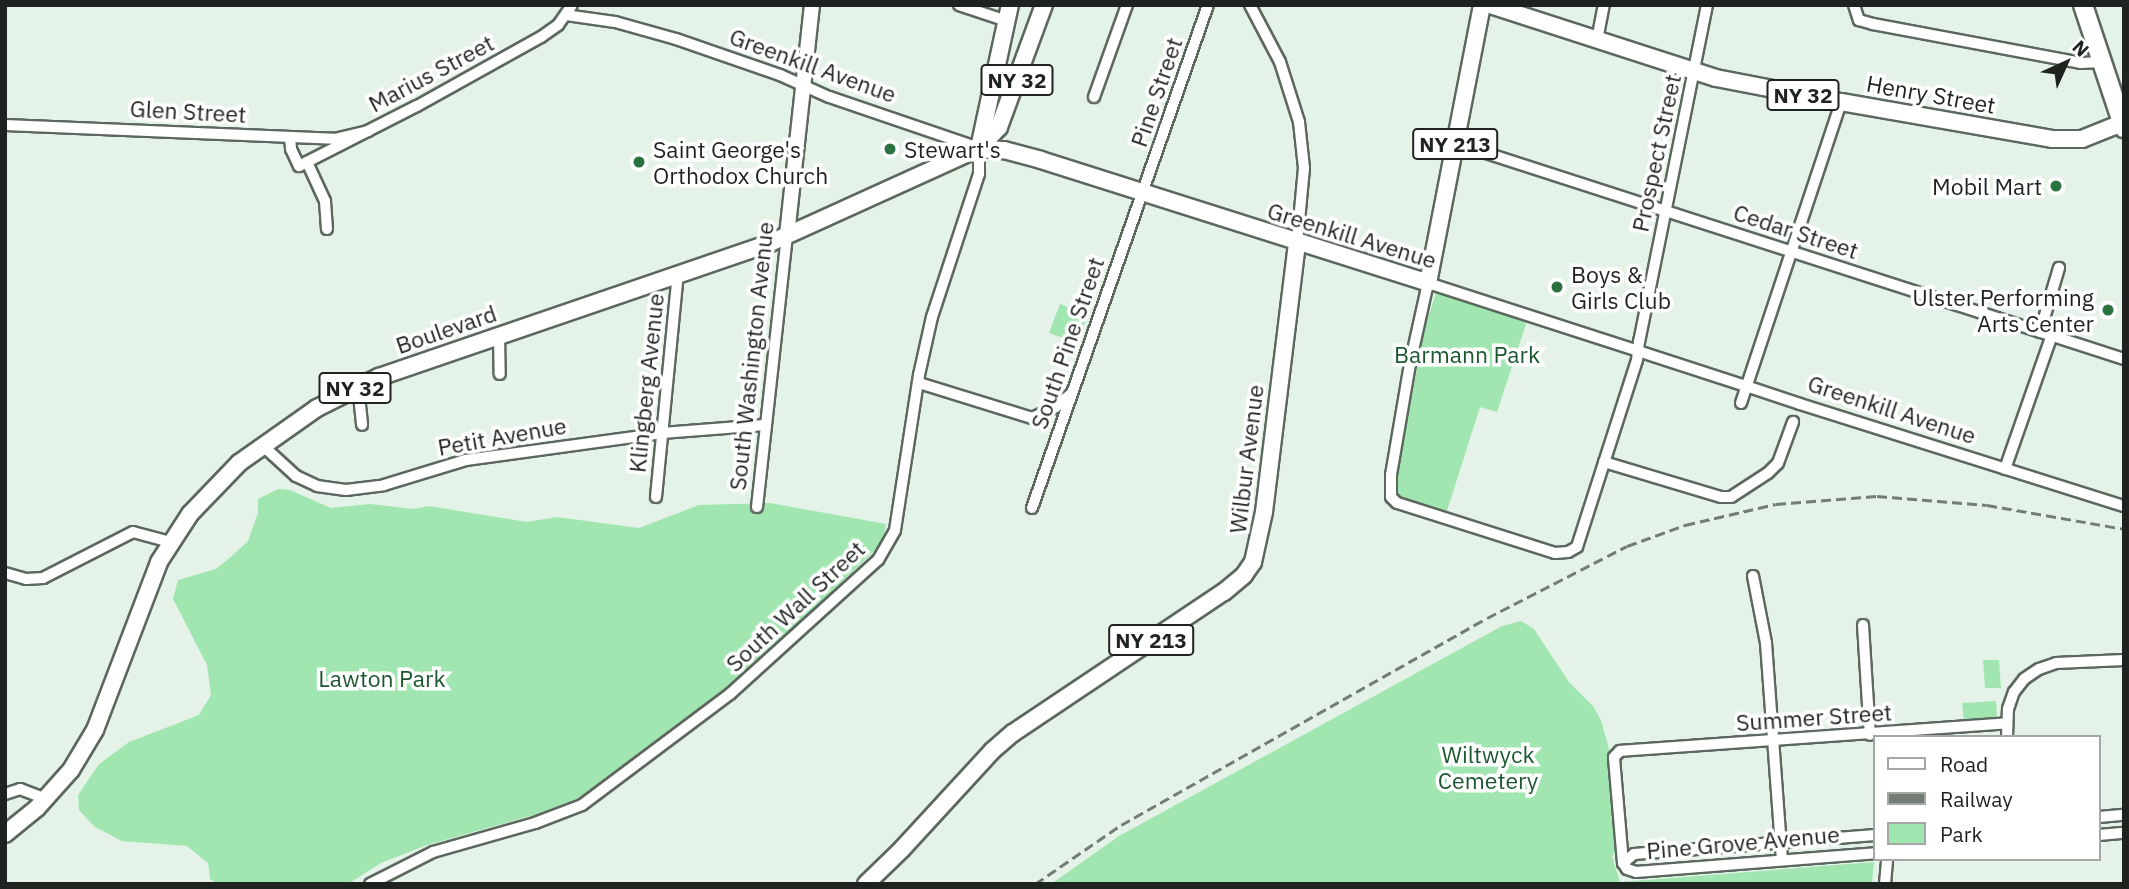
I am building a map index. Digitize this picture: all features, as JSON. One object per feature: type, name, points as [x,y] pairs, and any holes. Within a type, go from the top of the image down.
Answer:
[{"type":"highway","name":"NY 32","points":[[2083,5],[2123,126]]},
{"type":"main road","name":"South Washington Avenue","points":[[787,235],[812,5]]},
{"type":"main road","name":"NY 32","points":[[979,148],[999,127],[1044,5]]},
{"type":"main road","name":"NY 213","points":[[1428,283],[1482,5]]},
{"type":"main road","name":"Henry Street","points":[[1490,5],[1695,72],[1841,102],[2052,139],[2082,139],[2123,126]]},
{"type":"main road","name":"NY 32","points":[[979,148],[1008,13]]},
{"type":"main road","name":"Greenkill Avenue","points":[[979,148],[1004,150],[1428,283]]},
{"type":"main road","name":"Boulevard","points":[[5,834],[46,799],[71,770],[95,730],[159,562],[170,542],[207,494],[262,445],[317,408],[358,386],[787,235],[955,156],[979,148]]},
{"type":"main road","name":"Wilbur Avenue","points":[[866,884],[992,751],[1013,733],[1224,592],[1244,575],[1259,547],[1297,242]]},
{"type":"street","points":[[959,5],[1008,13]]},
{"type":"street","points":[[1094,97],[1127,5]]},
{"type":"street","name":"Pine Street","points":[[1142,192],[1208,5]]},
{"type":"street","points":[[1250,5],[1280,62],[1299,122],[1304,168],[1297,242]]},
{"type":"street","points":[[1597,40],[1604,5]]},
{"type":"street","name":"Prospect Street","points":[[1428,283],[1407,378],[1391,475],[1391,497],[1396,503],[1534,547],[1555,553],[1568,552],[1577,547],[1638,351],[1707,5]]},
{"type":"street","points":[[1854,5],[1859,20],[1873,24],[2081,64],[2102,62]]},
{"type":"street","name":"Greenkill Avenue","points":[[569,10],[676,39],[829,97],[979,148]]},
{"type":"street","name":"Marius Street","points":[[303,164],[541,37],[569,10]]},
{"type":"street","points":[[1741,403],[1841,102]]},
{"type":"street","name":"Glen Street","points":[[5,125],[334,139],[368,131]]},
{"type":"street","points":[[290,137],[291,149],[325,201],[327,229]]},
{"type":"street","name":"Cedar Street","points":[[1455,143],[2124,359]]},
{"type":"street","name":"South Wall Street","points":[[370,884],[433,852],[535,823],[582,805],[730,694],[878,560],[895,530],[932,317],[979,174],[979,148]]},
{"type":"street","name":"South Pine Street","points":[[1032,508],[1142,192]]},
{"type":"street","name":"South Washington Avenue","points":[[757,507],[787,235]]},
{"type":"street","points":[[2040,332],[2059,268]]},
{"type":"street","name":"Klingberg Avenue","points":[[656,497],[678,274]]},
{"type":"street","name":"Greenkill Avenue","points":[[1428,283],[2124,506]]},
{"type":"street","points":[[499,335],[500,374]]},
{"type":"street","points":[[2005,469],[2052,335]]},
{"type":"street","points":[[919,383],[1032,418],[1056,407],[1071,394]]},
{"type":"street","points":[[358,386],[362,425]]},
{"type":"street","points":[[1604,462],[1721,497],[1731,497],[1777,463],[1793,422]]},
{"type":"street","name":"Petit Avenue","points":[[262,445],[296,476],[317,486],[346,490],[384,485],[466,460],[662,433],[765,425]]},
{"type":"street","points":[[5,573],[26,579],[43,578],[132,532],[170,542]]},
{"type":"street","points":[[1753,576],[1766,643],[1782,859]]},
{"type":"street","points":[[1863,625],[1870,735]]},
{"type":"street","points":[[2007,735],[2006,723],[2014,692],[2024,679],[2039,669],[2056,663],[2124,660]]},
{"type":"street","name":"Summer Street","points":[[1623,863],[1614,757],[1617,752],[2006,723]]},
{"type":"street","points":[[5,794],[20,789],[46,799]]},
{"type":"street","points":[[2124,815],[2101,817],[2103,835],[2124,833]]},
{"type":"street","name":"Pine Grove Avenue","points":[[1874,835],[1634,854],[1623,863],[1627,869],[1636,872],[1874,853]]},
{"type":"street","points":[[1885,884],[1887,861]]},
{"type":"green space","name":"Barmann Park","points":[[1436,293],[1527,321],[1497,412],[1480,407],[1446,514],[1403,500],[1395,489],[1424,330]]},
{"type":"green space","points":[[1060,304],[1088,315],[1077,343],[1049,333]]},
{"type":"green space","name":"Lawton Park","points":[[278,489],[290,490],[331,508],[370,504],[413,509],[429,506],[527,522],[557,517],[639,528],[699,505],[770,503],[886,524],[884,537],[873,552],[779,642],[702,708],[588,794],[545,812],[427,845],[381,863],[348,884],[218,884],[210,879],[208,863],[187,846],[122,841],[95,827],[79,810],[78,795],[99,764],[129,742],[199,715],[211,695],[207,665],[173,599],[178,580],[216,569],[232,556],[248,541],[258,513],[258,499]]},
{"type":"green space","name":"Wiltwyck Cemetery","points":[[1521,621],[1534,629],[1569,682],[1593,706],[1601,720],[1610,753],[1617,851],[1612,856],[1620,882],[1874,862],[1872,884],[1051,884],[1119,836],[1502,626]]},
{"type":"green space","points":[[1983,660],[1999,660],[2001,688],[1985,688]]},
{"type":"green space","points":[[1996,701],[1997,717],[1964,720],[1962,703]]},
{"type":"railway","points":[[1035,884],[1121,825],[1487,618],[1627,546],[1685,525],[1776,504],[1877,496],[1987,505],[2124,529]]},
{"type":"place","name":"Stewart's","points":[[890,149]]},
{"type":"place","name":"Saint George's Orthodox Church","points":[[639,162]]},
{"type":"place","name":"Mobil Mart","points":[[2056,186]]},
{"type":"place","name":"Boys & Girls Club","points":[[1557,287]]},
{"type":"place","name":"Ulster Performing Arts Center","points":[[2108,310]]}]
